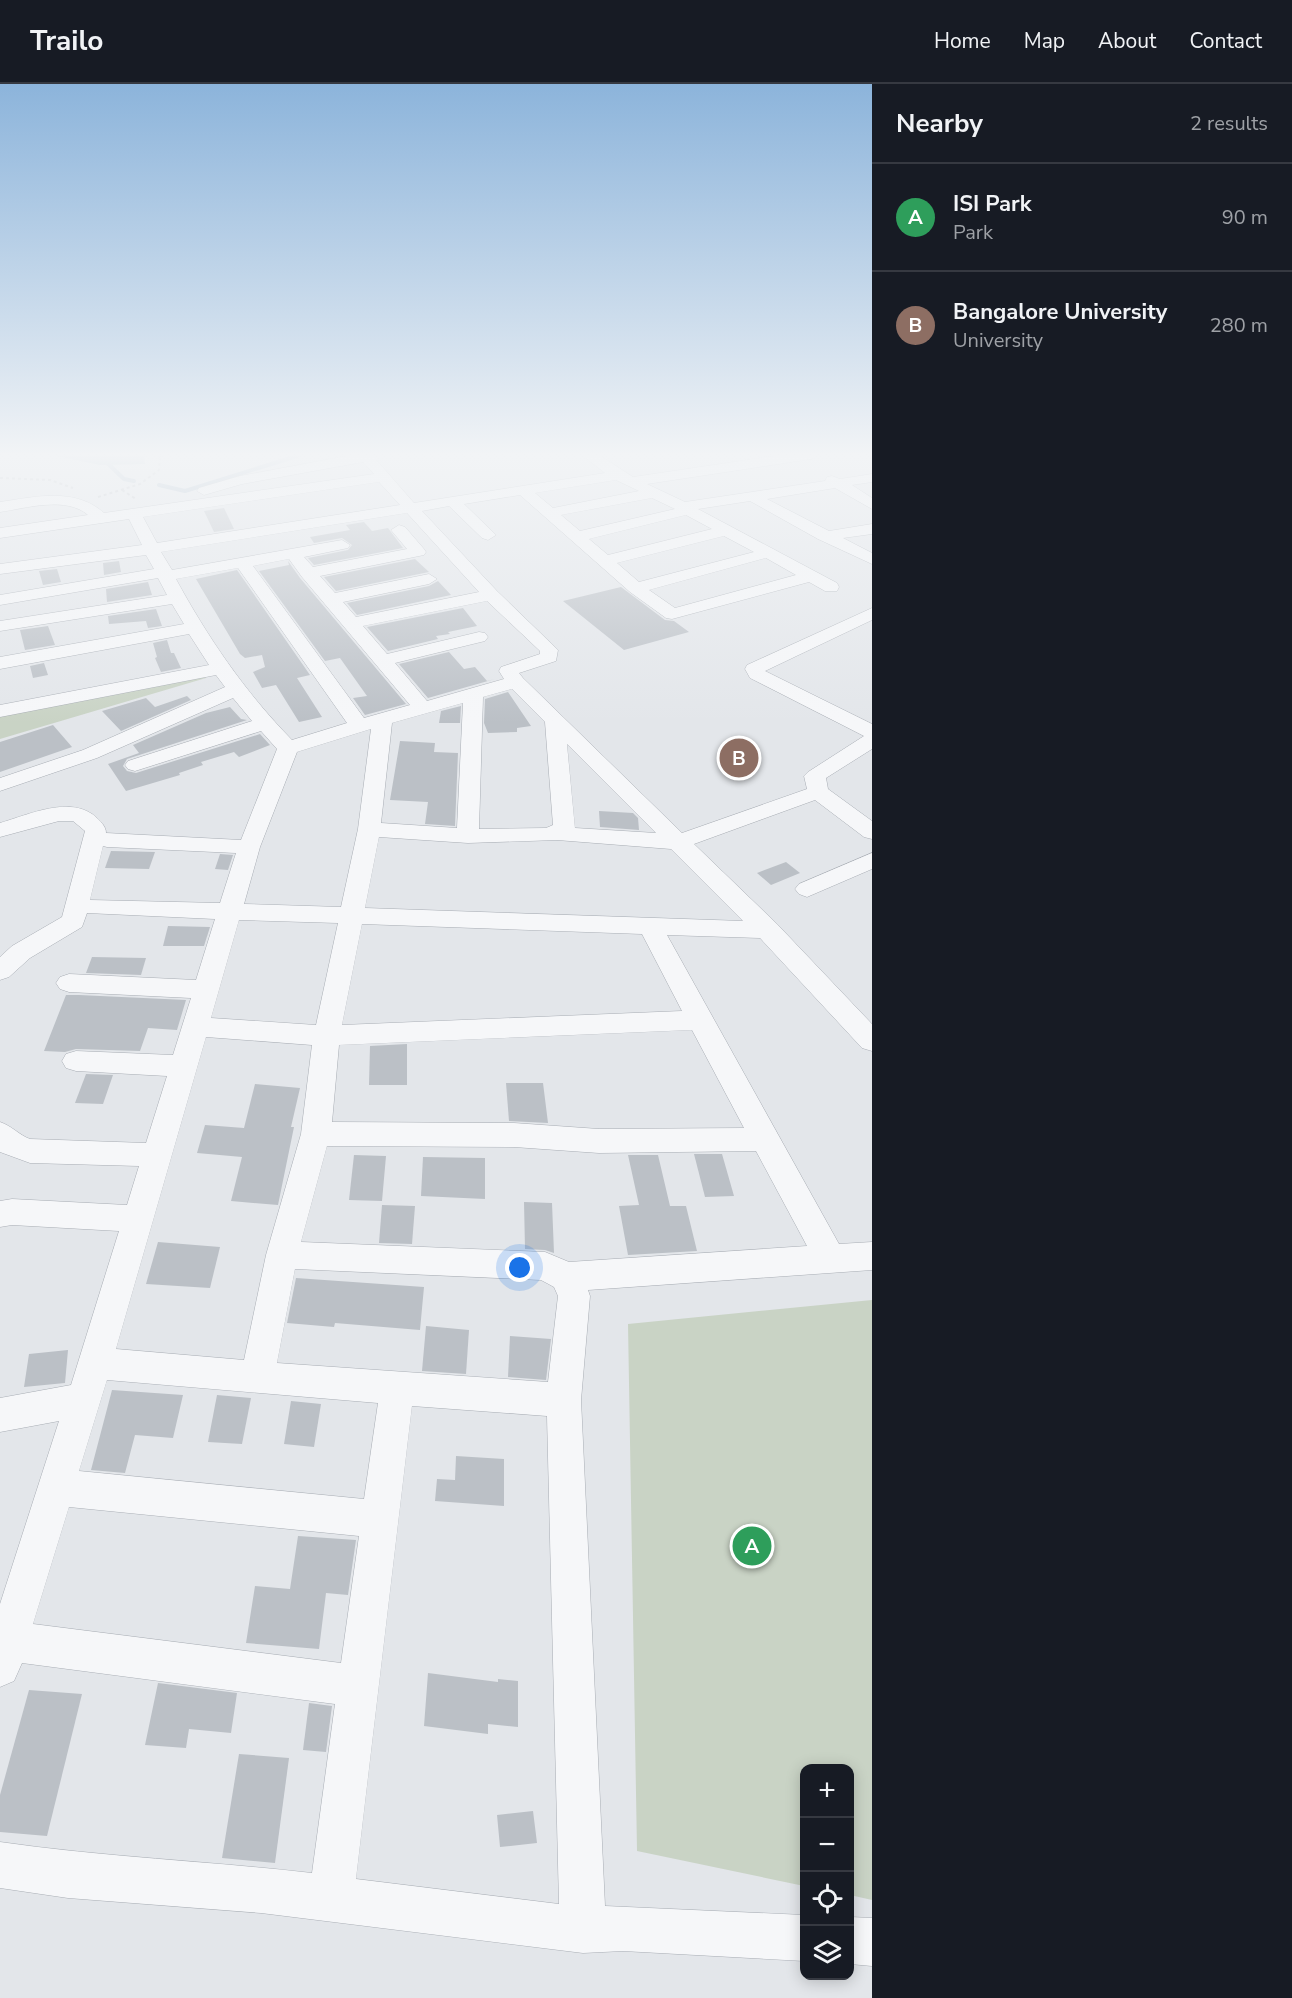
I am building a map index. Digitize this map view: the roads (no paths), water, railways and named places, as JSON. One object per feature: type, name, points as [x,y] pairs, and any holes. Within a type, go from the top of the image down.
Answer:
[{"type":"street","points":[[153,544],[166,574],[228,679],[263,724],[288,748]]},
{"type":"street","points":[[0,626],[166,574],[275,544]]},
{"type":"street","points":[[308,573],[418,552],[411,544]]},
{"type":"street","points":[[445,544],[491,595],[549,650],[549,657],[508,671],[516,682],[768,930],[872,1041]]},
{"type":"street","points":[[586,544],[636,588],[672,614],[811,576]]},
{"type":"street","points":[[606,561],[671,544]]},
{"type":"street","points":[[752,544],[831,587]]},
{"type":"street","points":[[841,544],[872,559]]},
{"type":"street","points":[[0,600],[243,563],[342,545]]},
{"type":"street","points":[[636,588],[767,553]]},
{"type":"street","points":[[292,554],[353,623],[422,707]]},
{"type":"street","points":[[243,563],[370,722],[369,829],[327,1036],[316,1134],[282,1255],[257,1378]]},
{"type":"street","points":[[0,569],[166,574]]},
{"type":"street","points":[[332,599],[429,579]]},
{"type":"street","points":[[353,623],[491,595]]},
{"type":"street","points":[[872,613],[754,669],[757,674],[872,732]]},
{"type":"street","points":[[0,663],[196,627]]},
{"type":"street","points":[[384,660],[478,637]]},
{"type":"street","points":[[0,711],[228,679]]},
{"type":"street","points":[[0,785],[90,754],[228,679]]},
{"type":"street","points":[[288,748],[370,722],[516,682]]},
{"type":"street","points":[[468,836],[473,693]]},
{"type":"street","points":[[555,722],[564,828],[556,833]]},
{"type":"street","points":[[135,765],[263,724]]},
{"type":"street","points":[[872,740],[815,776],[818,792],[872,832]]},
{"type":"street","points":[[288,748],[249,847],[139,1219],[4,1654],[359,1686]]},
{"type":"street","points":[[369,829],[468,836],[556,833],[678,842],[818,792]]},
{"type":"street","points":[[0,830],[47,817],[69,814],[78,815],[96,830],[73,921],[21,952],[0,971]]},
{"type":"street","points":[[107,840],[249,847]]},
{"type":"street","points":[[807,889],[872,860]]},
{"type":"street","points":[[93,907],[768,930]]},
{"type":"street","points":[[649,925],[830,1259]]},
{"type":"street","points":[[69,983],[207,990]]},
{"type":"street","points":[[196,1026],[327,1036],[700,1020]]},
{"type":"street","points":[[76,1061],[185,1066]]},
{"type":"street","points":[[0,1134],[12,1145],[30,1151],[158,1155]]},
{"type":"street","points":[[316,1134],[514,1135],[599,1141],[765,1138]]},
{"type":"street","points":[[0,1214],[12,1212],[139,1219]]},
{"type":"street","points":[[282,1255],[546,1266],[566,1277],[872,1256]]},
{"type":"street","points":[[566,1277],[574,1296],[564,1400],[583,1930]]},
{"type":"street","points":[[95,1363],[257,1378],[564,1400]]},
{"type":"street","points":[[332,1899],[397,1388]]},
{"type":"street","points":[[0,1414],[84,1399]]},
{"type":"street","points":[[56,1487],[380,1519]]},
{"type":"street","points":[[0,1865],[68,1875],[261,1890],[583,1930],[623,1928],[800,1938]]},
{"type":"street","points":[[854,1941],[872,1942]]},
{"type":"place","name":"Bangalore University","points":[[739,758]]},
{"type":"place","name":"ISI Park","points":[[752,1546]]}]
